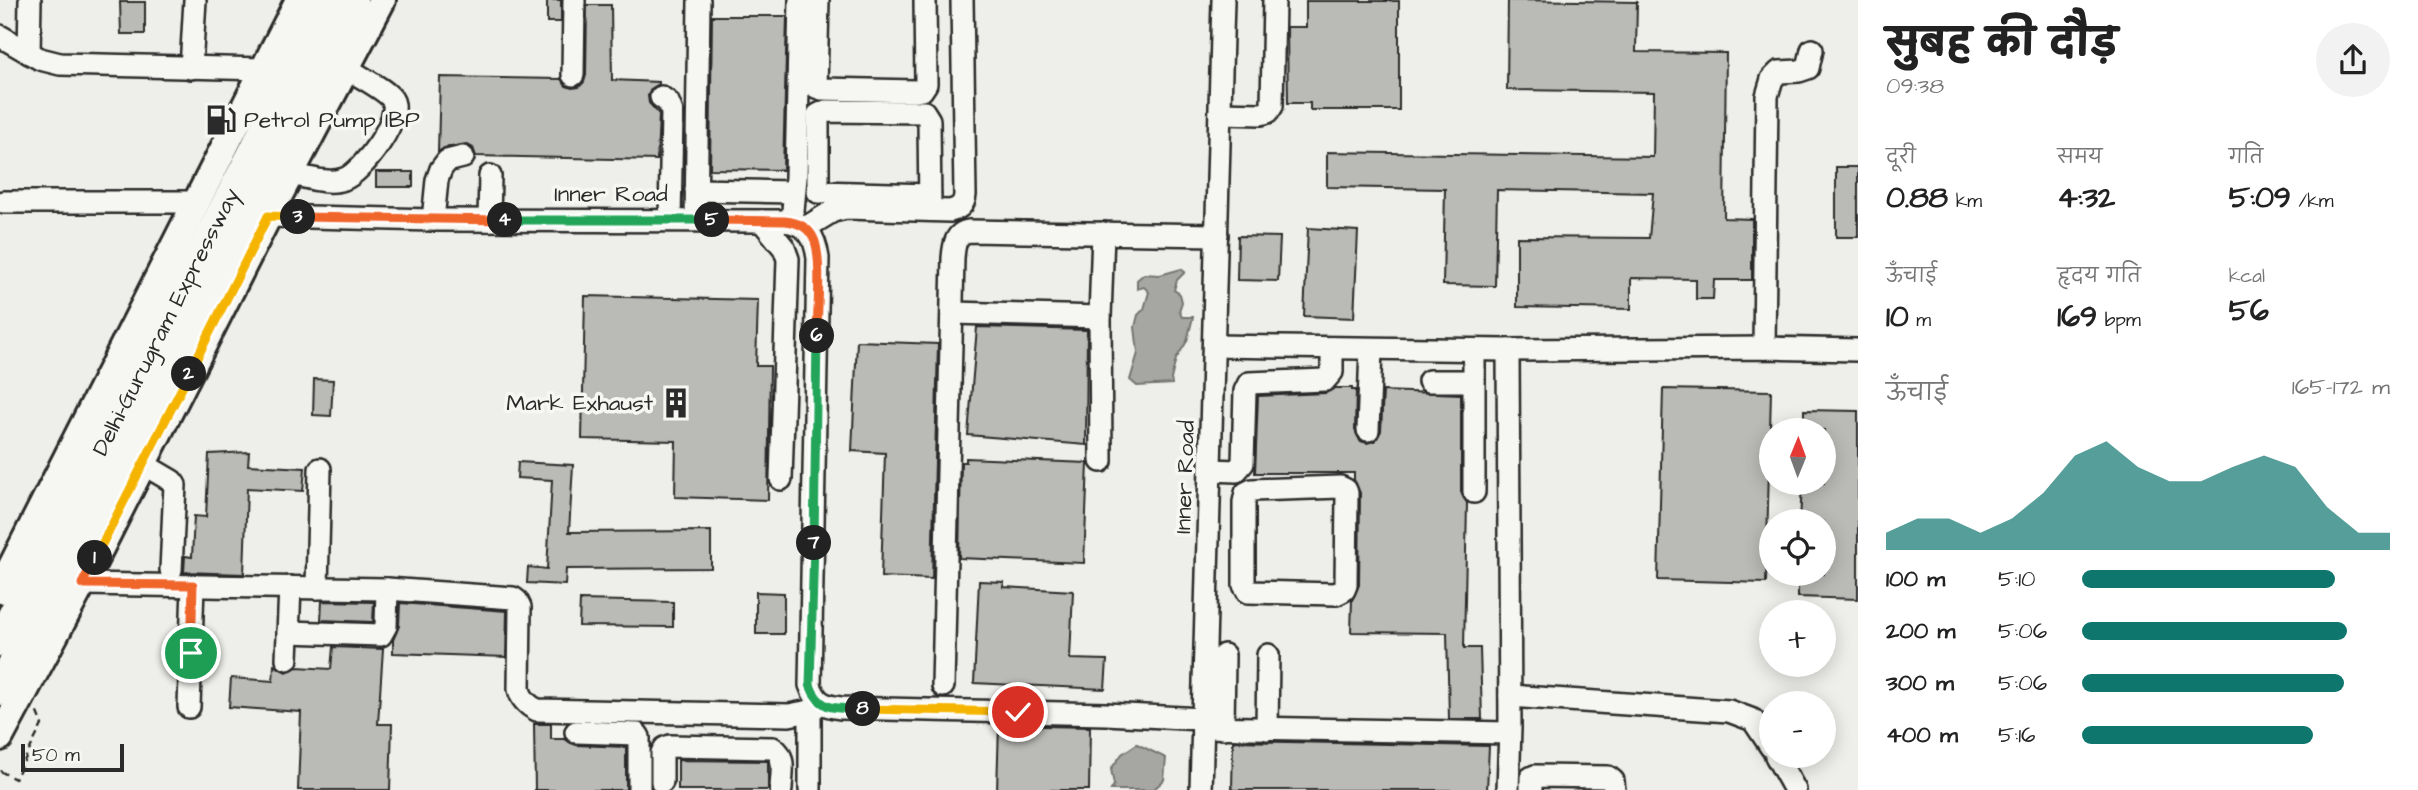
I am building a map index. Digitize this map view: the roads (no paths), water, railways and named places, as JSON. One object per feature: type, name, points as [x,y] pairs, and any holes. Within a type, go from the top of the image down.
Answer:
[{"type":"highway","name":"Delhi-Gurugram Expressway","points":[[0,641],[255,150],[326,0]]},
{"type":"highway","name":"Delhi-Gurugram Expressway","points":[[13,689],[352,0]]},
{"type":"main road","points":[[0,589],[299,0]]},
{"type":"main road","points":[[0,737],[13,689],[82,584],[268,216],[382,0]]},
{"type":"street","points":[[29,53],[30,0]]},
{"type":"street","points":[[191,68],[195,0]]},
{"type":"street","points":[[573,75],[574,0]]},
{"type":"street","points":[[696,220],[699,0]]},
{"type":"street","points":[[800,0],[796,177],[793,192],[798,225],[814,239],[818,258],[810,685],[815,707],[810,790]]},
{"type":"street","points":[[818,0],[816,85],[822,89],[916,91],[924,88],[925,1],[962,1],[963,204],[955,210],[930,203],[848,201],[818,192],[817,121],[820,112],[924,113],[929,120],[930,203]]},
{"type":"street","name":"Inner Road","points":[[1201,790],[1223,0]]},
{"type":"street","points":[[1220,113],[1261,114],[1268,112],[1272,106],[1274,0]]},
{"type":"street","points":[[0,36],[29,53],[60,64],[264,69]]},
{"type":"street","points":[[1764,348],[1769,88],[1772,79],[1779,72],[1808,68],[1812,50]]},
{"type":"street","points":[[291,174],[333,181],[350,177],[376,149],[393,118],[391,99],[347,68]]},
{"type":"street","points":[[661,97],[668,102],[672,112],[670,220]]},
{"type":"street","points":[[929,128],[964,128]]},
{"type":"street","points":[[433,220],[441,169],[447,161],[463,157]]},
{"type":"street","points":[[489,220],[490,176]]},
{"type":"street","points":[[696,190],[793,192]]},
{"type":"street","points":[[798,225],[833,211],[848,201]]},
{"type":"street","points":[[3,202],[197,202]]},
{"type":"street","name":"Inner Road","points":[[268,216],[433,220],[762,221],[798,225]]},
{"type":"street","points":[[762,221],[784,248],[788,259],[781,479]]},
{"type":"street","points":[[943,686],[953,258],[958,236],[969,231],[1217,235]]},
{"type":"street","points":[[1101,461],[1100,317],[1103,233]]},
{"type":"street","points":[[953,313],[1100,317]]},
{"type":"street","points":[[1215,346],[1474,350],[1858,350]]},
{"type":"street","points":[[1211,470],[1236,471],[1244,463],[1245,391],[1249,383],[1325,380],[1332,372],[1332,348]]},
{"type":"street","points":[[1368,430],[1371,349]]},
{"type":"street","points":[[1474,350],[1474,492]]},
{"type":"street","points":[[1507,790],[1510,696],[1508,350]]},
{"type":"street","points":[[1429,380],[1474,381]]},
{"type":"street","points":[[143,464],[173,481],[176,489],[171,570]]},
{"type":"street","points":[[305,587],[326,564],[320,469]]},
{"type":"street","points":[[1342,487],[1347,493],[1344,590],[1336,594],[1248,592],[1244,585],[1244,535],[1244,502],[1248,491],[1342,487]]},
{"type":"street","points":[[287,659],[288,632],[305,587],[311,499]]},
{"type":"street","points":[[1209,535],[1244,535]]},
{"type":"street","points":[[82,584],[387,589],[513,598],[520,607],[519,689],[521,698],[537,710],[789,715],[815,707],[1106,714],[1202,723],[1223,728],[1509,733]]},
{"type":"street","points":[[189,707],[193,585]]},
{"type":"street","points":[[288,632],[381,635],[386,626],[387,589]]},
{"type":"street","points":[[1223,728],[1224,655]]},
{"type":"street","points":[[1267,729],[1268,655]]},
{"type":"street","points":[[1510,696],[1729,710],[1753,720],[1759,729]]},
{"type":"street","points":[[576,732],[637,734],[658,712]]},
{"type":"street","points":[[719,713],[719,747]]},
{"type":"street","points":[[773,748],[774,714]]},
{"type":"street","points":[[637,734],[639,790]]},
{"type":"street","points":[[662,782],[662,753],[665,748],[773,748],[779,751],[782,757],[781,790]]},
{"type":"street","points":[[1783,768],[1796,790]]},
{"type":"street","points":[[1531,790],[1531,778],[1535,776],[1608,777],[1612,779],[1614,790]]},
{"type":"place","name":"Petrol Pump IBP","points":[[221,120]]},
{"type":"place","name":"Mark Exhaust","points":[[676,403]]}]
